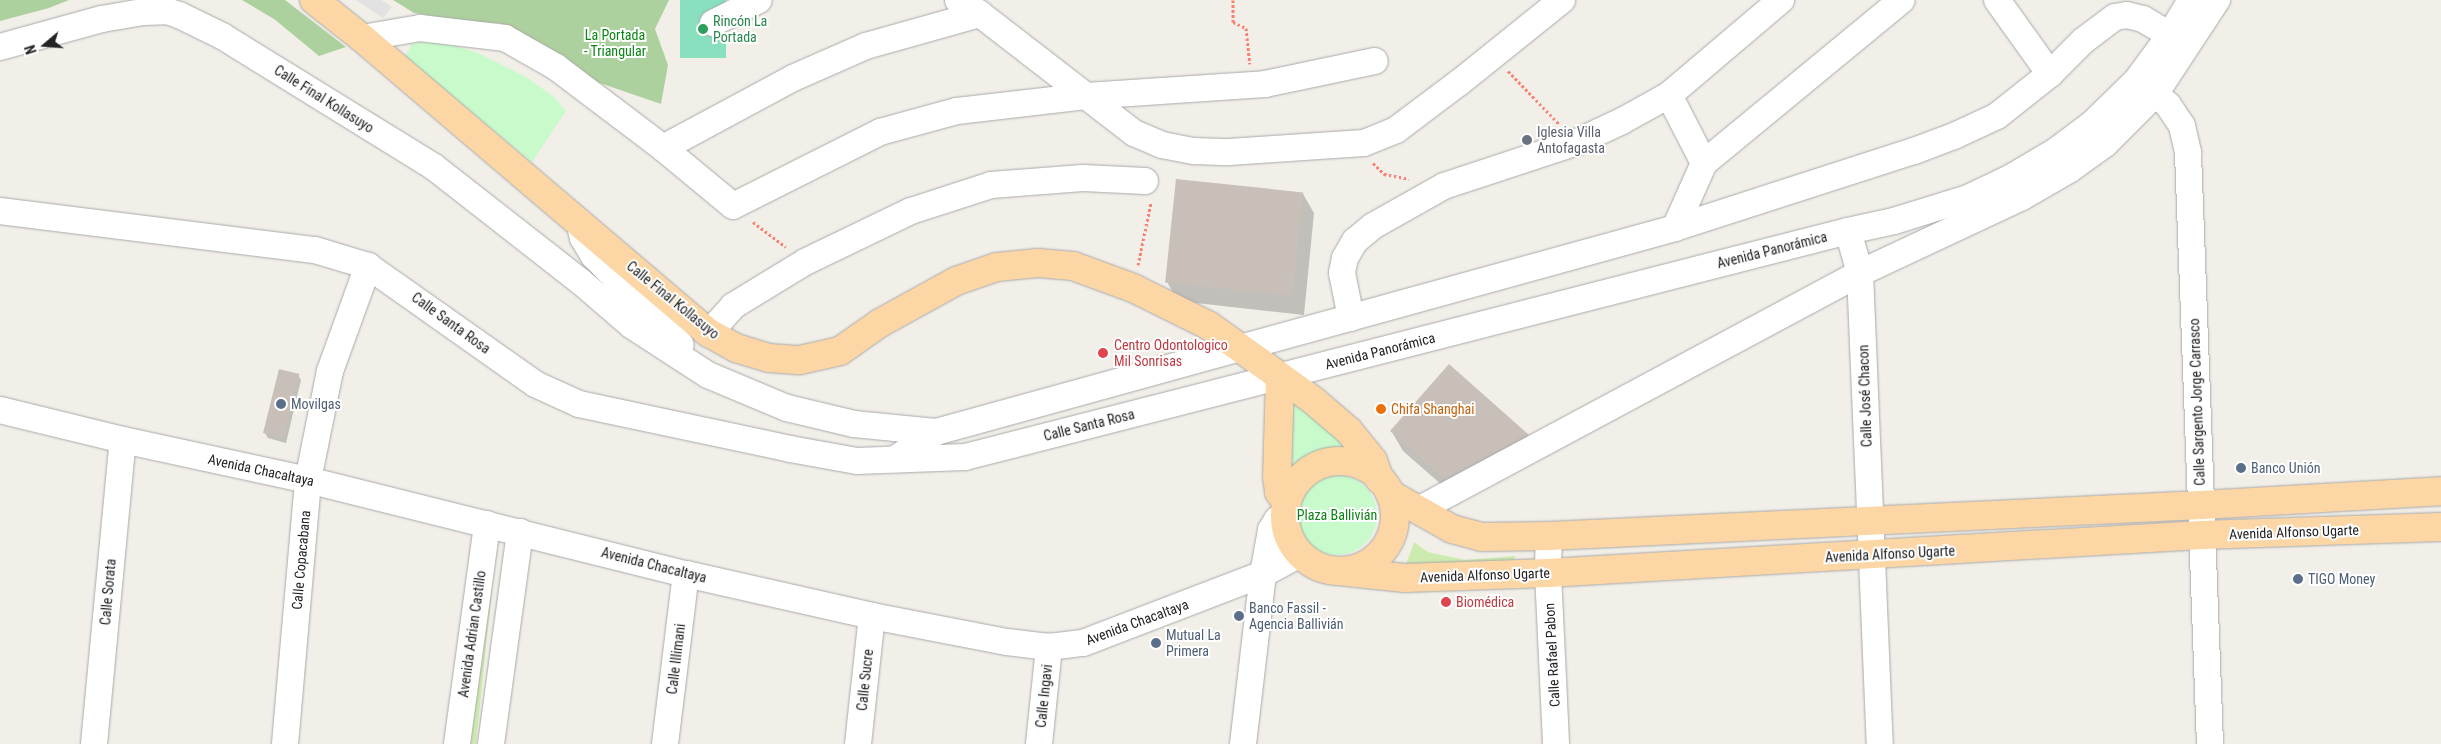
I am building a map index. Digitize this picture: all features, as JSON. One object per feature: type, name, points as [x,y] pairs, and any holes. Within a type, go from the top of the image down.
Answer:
[{"type":"main road","name":"Calle Final Kollasuyo","points":[[314,0],[362,38],[709,333],[736,348],[769,358],[800,360],[840,351],[880,323],[956,281],[997,267],[1038,263],[1073,266],[1134,288],[1208,325],[1314,401],[1349,431],[1372,461],[1385,487]]},
{"type":"main road","points":[[1280,377],[1277,477],[1279,492],[1286,510],[1289,536],[1300,554],[1318,566],[1338,571],[1363,566],[1382,551],[1392,533],[1394,508],[1385,487]]},
{"type":"main road","points":[[1286,510],[1295,485],[1302,476],[1331,462],[1358,465],[1385,487],[1452,528],[1482,537],[1549,536],[2201,505],[2441,491]]},
{"type":"main road","name":"Avenida Alfonso Ugarte","points":[[1338,571],[1405,578],[1548,573],[1872,556],[2202,535],[2441,528]]},
{"type":"street","points":[[713,23],[759,0]]},
{"type":"street","points":[[958,0],[980,14],[1134,133],[1162,145],[1194,151],[1254,151],[1364,143],[1396,130],[1493,56],[1562,0]]},
{"type":"street","points":[[1351,318],[1342,273],[1345,258],[1355,241],[1373,226],[1444,186],[1577,142],[1622,121],[1669,95],[1781,0]]},
{"type":"street","points":[[1675,228],[1704,163],[1902,0]]},
{"type":"street","points":[[1997,0],[2050,74]]},
{"type":"street","points":[[895,460],[936,432],[1675,228],[1954,136],[1997,116],[2050,74],[2083,40],[2110,0]]},
{"type":"street","name":"Avenida Panorámica","points":[[1280,377],[1934,210],[1968,198],[2012,177],[2056,151],[2146,87],[2170,35],[2191,0]]},
{"type":"street","name":"Avenida Panorámica","points":[[1420,509],[1860,273],[2022,197],[2069,170],[2106,144],[2146,87],[2217,0]]},
{"type":"street","name":"Calle Final Kollasuyo","points":[[0,47],[102,19],[143,12],[167,11],[179,15],[222,36],[434,167],[580,281],[631,325],[708,375],[787,408],[854,424],[936,432]]},
{"type":"street","points":[[663,148],[793,78],[866,46],[980,14]]},
{"type":"street","points":[[2083,40],[2115,17],[2127,15],[2154,23],[2170,35]]},
{"type":"street","points":[[362,38],[420,28],[505,38],[556,67],[663,148],[733,206],[880,132],[957,111],[1086,96],[1252,85],[1374,61]]},
{"type":"street","name":"Calle Sargento Jorge Carrasco","points":[[2146,87],[2168,105],[2182,126],[2188,153],[2210,744]]},
{"type":"street","points":[[1669,95],[1704,163]]},
{"type":"street","points":[[709,333],[732,306],[805,262],[911,211],[991,185],[1083,178],[1148,191]]},
{"type":"street","name":"Calle Santa Rosa","points":[[0,211],[316,250],[368,266],[535,384],[579,404],[790,449],[857,461],[965,457],[1280,377]]},
{"type":"street","points":[[579,222],[583,238],[594,256],[686,349],[708,375]]},
{"type":"street","name":"Calle José Chacon","points":[[1848,231],[1860,273],[1872,556]]},
{"type":"street","name":"Calle Copacabana","points":[[285,744],[308,480],[330,371],[368,266]]},
{"type":"street","name":"Avenida Chacaltaya","points":[[0,410],[122,440],[308,480],[686,574],[872,616],[1007,642],[1049,647],[1084,643],[1262,574],[1300,554]]},
{"type":"street","name":"Calle Sorata","points":[[94,744],[122,440]]},
{"type":"street","points":[[1243,744],[1262,574],[1271,530],[1286,510]]},
{"type":"street","name":"Avenida Adrian Castillo","points":[[457,744],[486,524]]},
{"type":"street","points":[[491,744],[520,532]]},
{"type":"street","name":"Calle Rafael Pabon","points":[[1549,536],[1548,573],[1556,744]]},
{"type":"street","points":[[1872,556],[1880,744]]},
{"type":"street","name":"Calle Illimani","points":[[665,744],[686,574]]},
{"type":"street","name":"Calle Sucre","points":[[858,744],[872,616]]},
{"type":"street","name":"Calle Ingavi","points":[[1039,744],[1049,647]]},
{"type":"path","points":[[1233,0],[1233,22],[1246,28],[1252,85]]},
{"type":"path","points":[[1493,56],[1577,142]]},
{"type":"path","points":[[1353,144],[1384,174],[1444,186]]},
{"type":"path","points":[[1134,288],[1148,191]]},
{"type":"path","points":[[733,206],[805,262]]},
{"type":"green space","points":[[0,0],[69,0],[49,8],[0,21]]},
{"type":"green space","points":[[242,0],[285,0],[346,47],[319,56],[274,19]]},
{"type":"green space","name":"La Portada - Triangular","points":[[393,0],[669,0],[655,29],[668,65],[661,104],[588,79],[520,31],[499,23],[476,26],[458,20],[414,13]]},
{"type":"green space","name":"Rincón La Portada","points":[[680,0],[726,0],[726,58],[680,58]]},
{"type":"green space","points":[[438,40],[478,53],[526,77],[554,97],[566,111],[532,162],[405,57],[412,44]]},
{"type":"green space","points":[[1297,399],[1363,451],[1343,451],[1323,457],[1308,465],[1283,487],[1288,405]]},
{"type":"green space","name":"Plaza Ballivián","points":[[1337,475],[1352,478],[1365,487],[1374,500],[1377,515],[1374,530],[1365,543],[1352,552],[1337,555],[1322,552],[1309,543],[1300,530],[1297,515],[1300,500],[1309,487],[1322,478]]},
{"type":"green space","points":[[1414,542],[1428,552],[1465,560],[1515,556],[1515,562],[1404,570]]},
{"type":"green space","points":[[496,550],[476,744],[469,744]]},
{"type":"shaded area","points":[[356,0],[381,0],[392,7],[383,18]]},
{"type":"building","points":[[1176,179],[1303,192],[1292,296],[1165,282]]},
{"type":"building","points":[[1449,364],[1529,435],[1448,482],[1390,431]]},
{"type":"building","name":"Movilgas","points":[[279,369],[299,374],[283,438],[263,433]]},
{"type":"place","name":"Rincón La Portada","points":[[703,29]]},
{"type":"place","name":"Iglesia Villa Antofagasta","points":[[1527,140]]},
{"type":"place","name":"Centro Odontologico Mil Sonrisas","points":[[1103,353]]},
{"type":"place","name":"Movilgas","points":[[281,404]]},
{"type":"place","name":"Chifa Shanghai","points":[[1381,409]]},
{"type":"place","name":"Banco Unión","points":[[2241,468]]},
{"type":"place","name":"TIGO Money","points":[[2298,579]]},
{"type":"place","name":"Biomédica","points":[[1446,602]]},
{"type":"place","name":"Banco Fassil - Agencia Ballivián","points":[[1239,616]]},
{"type":"place","name":"Mutual La Primera","points":[[1156,643]]}]
